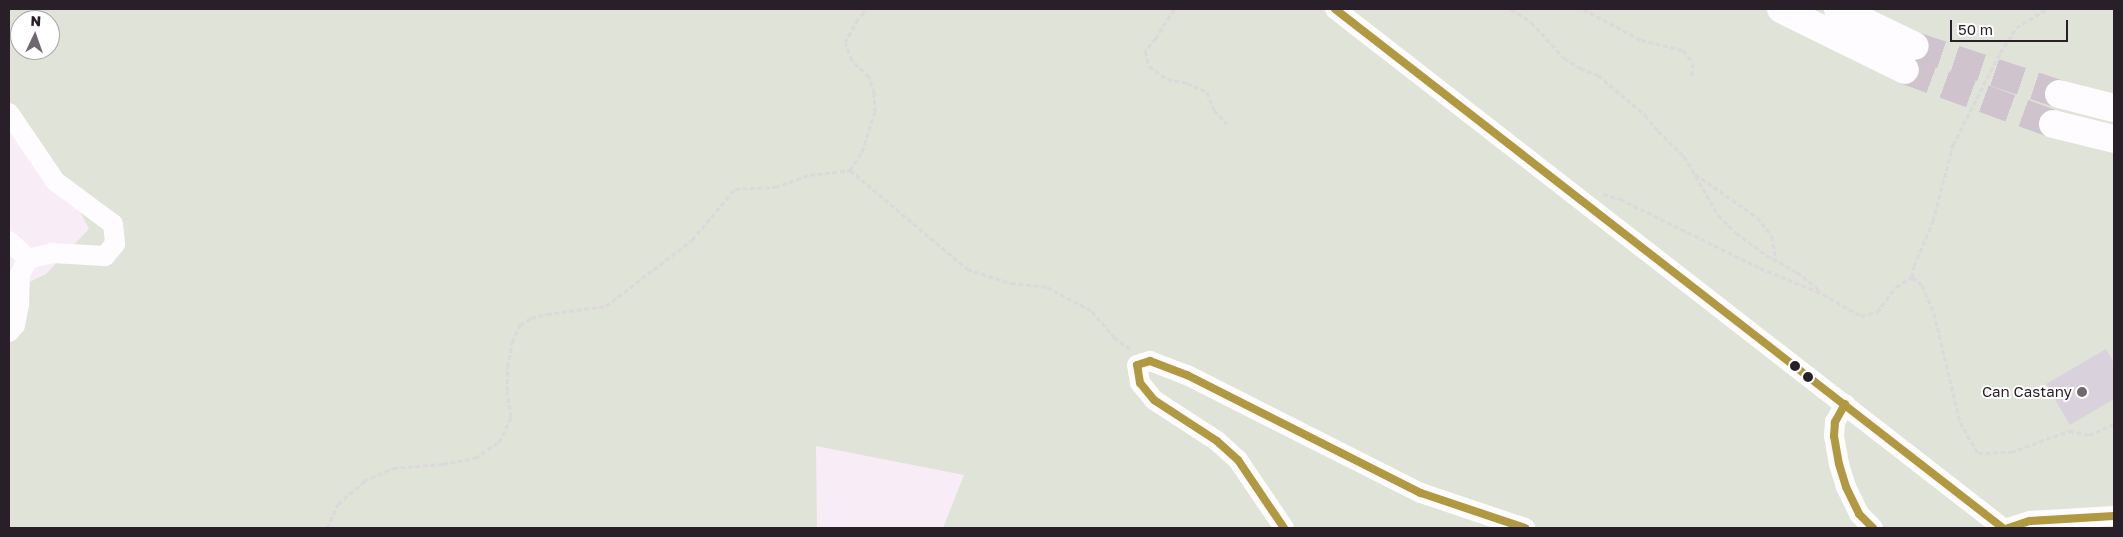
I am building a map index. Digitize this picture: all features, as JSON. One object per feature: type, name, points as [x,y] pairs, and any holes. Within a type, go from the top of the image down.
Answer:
[{"type":"highway","points":[[1781,9],[1910,58],[1838,9]]},
{"type":"highway","points":[[2059,94],[2114,108]]},
{"type":"highway","points":[[2053,124],[2114,139]]},
{"type":"street","points":[[1335,9],[2003,528]]},
{"type":"street","points":[[9,113],[55,181],[113,224],[115,244],[105,256],[52,253],[28,259],[20,274],[19,304],[15,325],[9,332]]},
{"type":"street","points":[[9,241],[28,259]]},
{"type":"street","points":[[1284,528],[1238,460],[1217,441],[1154,400],[1140,383],[1137,365],[1150,361],[1187,375],[1421,493],[1525,528]]},
{"type":"street","points":[[1844,404],[1835,422],[1834,436],[1839,464],[1846,487],[1859,514],[1873,528]]},
{"type":"street","points":[[2008,528],[2030,521],[2114,516]]},
{"type":"path","points":[[850,170],[862,152],[875,112],[874,93],[869,77],[852,60],[846,43],[864,9]]},
{"type":"path","points":[[1174,9],[1156,38],[1145,51],[1149,66],[1167,79],[1187,83],[1207,92],[1214,110],[1226,124]]},
{"type":"path","points":[[1511,9],[1531,22],[1564,58],[1580,68],[1598,75],[1645,115],[1658,131],[1684,156],[1718,215],[1736,233],[1797,272],[1823,294]]},
{"type":"path","points":[[1583,9],[1640,40],[1683,50],[1693,63],[1692,78]]},
{"type":"path","points":[[1583,200],[1603,194],[1620,199],[1760,268],[1823,294],[1861,316],[1877,312],[1896,287],[1912,277],[1914,266],[1933,221],[1953,145],[2000,53],[2016,28],[2046,9]]},
{"type":"path","points":[[327,528],[338,504],[364,481],[394,468],[443,464],[475,458],[500,442],[511,417],[507,391],[512,342],[520,325],[531,318],[606,306],[692,240],[735,189],[775,187],[810,175],[850,170],[968,269],[1011,284],[1047,288],[1092,311],[1114,337],[1145,362]]},
{"type":"path","points":[[1695,174],[1757,217],[1772,236],[1776,260]]},
{"type":"path","points":[[1912,277],[1922,285],[1934,313],[1960,422],[1978,453],[2011,452],[2069,431],[2089,435],[2114,424]]},
{"type":"shaded area","points":[[9,9],[2114,9],[2114,528],[943,528],[964,475],[816,446],[817,528],[9,528],[9,292],[46,274],[89,229],[59,171],[9,102]]},
{"type":"building","name":"Can Castany","points":[[2106,349],[2114,363],[2114,399],[2070,425],[2046,384]]},
{"type":"tunnel","points":[[1915,46],[2059,94]]},
{"type":"tunnel","points":[[1905,70],[2053,124]]},
{"type":"transit line","points":[[1335,9],[2003,528]]},
{"type":"transit line","points":[[1284,528],[1238,460],[1217,441],[1154,400],[1140,383],[1137,365],[1150,361],[1187,375],[1421,493],[1525,528]]},
{"type":"transit line","points":[[1845,404],[1835,422],[1834,436],[1839,464],[1846,487],[1859,514],[1873,528]]},
{"type":"transit line","points":[[2008,528],[2030,521],[2114,516]]},
{"type":"place","name":"Can Castany","points":[[2082,392]]}]
